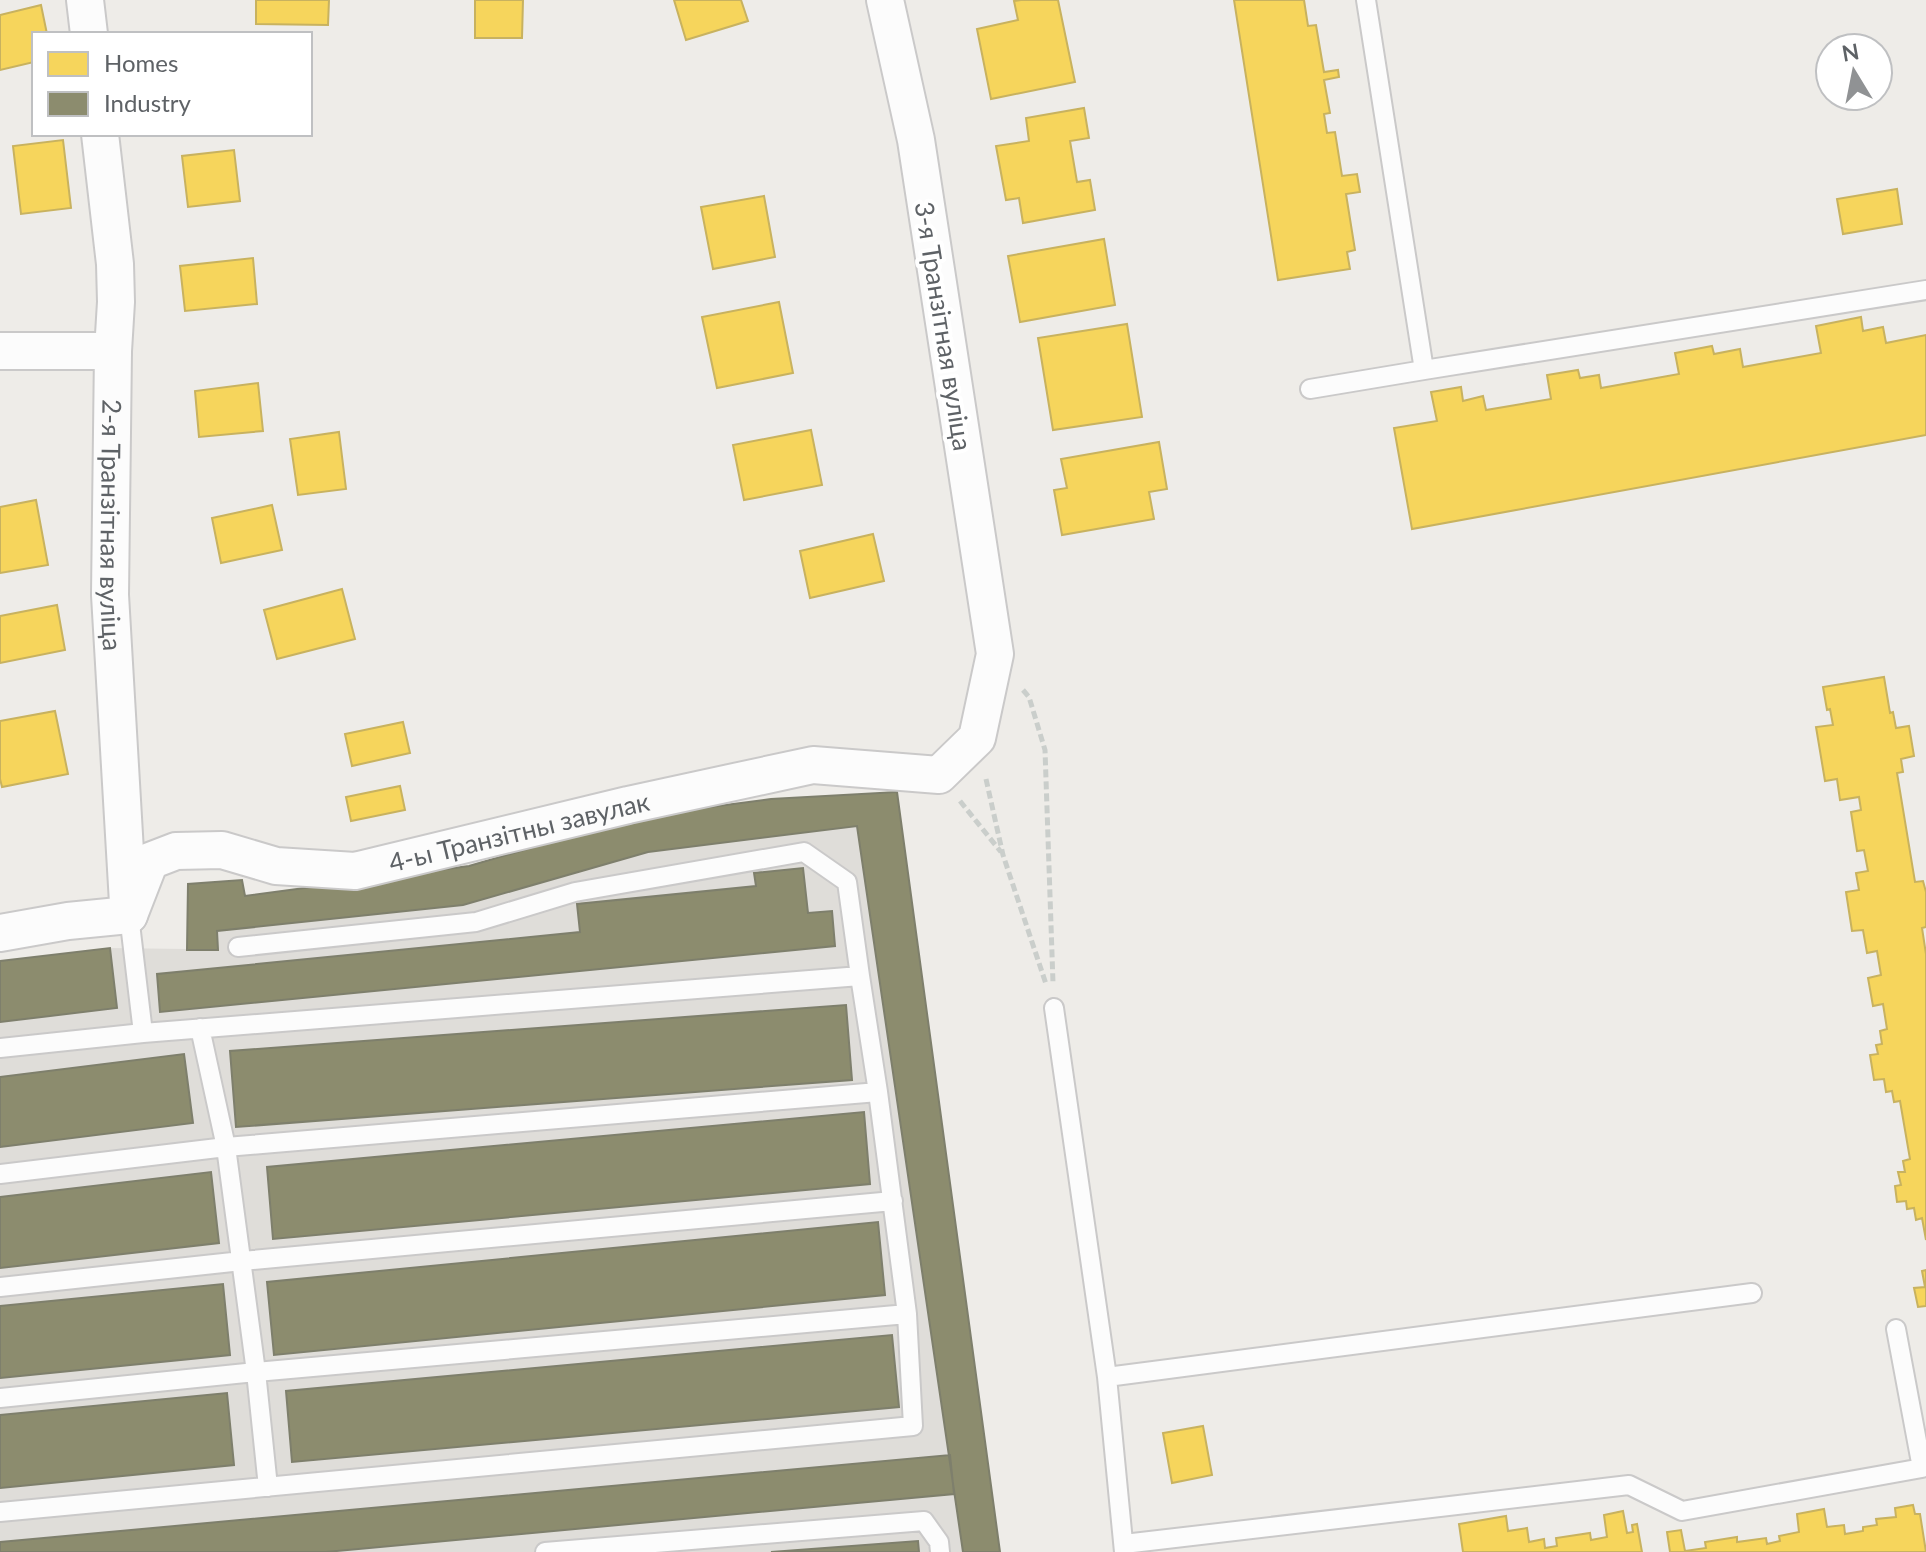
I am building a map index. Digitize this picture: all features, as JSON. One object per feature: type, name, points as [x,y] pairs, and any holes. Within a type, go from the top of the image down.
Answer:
[{"type":"street","points":[[85,0],[89,32]]},
{"type":"street","name":"3-я Транзітная вуліца","points":[[885,0],[916,140],[995,654]]},
{"type":"street","name":"2-я Транзітная вуліца","points":[[100,136],[115,264],[110,595],[129,915]]},
{"type":"street","points":[[0,351],[113,351]]},
{"type":"street","points":[[939,775],[977,738],[995,654]]},
{"type":"street","name":"4-ы Транзітны завулак","points":[[129,915],[150,861],[176,851],[222,850],[276,866],[355,871],[628,805],[813,765],[939,775]]},
{"type":"street","points":[[0,933],[68,921],[129,915]]},
{"type":"lane","points":[[1366,0],[1424,370]]},
{"type":"lane","points":[[1310,389],[1926,290]]},
{"type":"lane","points":[[0,1512],[913,1426],[907,1314],[847,882],[804,852],[575,892],[476,922],[238,947]]},
{"type":"lane","points":[[129,915],[143,1033]]},
{"type":"lane","points":[[0,1048],[200,1028],[860,976]]},
{"type":"lane","points":[[1054,1008],[1107,1377],[1124,1548],[1629,1485],[1682,1511],[1922,1468],[1896,1329]]},
{"type":"lane","points":[[200,1028],[226,1147],[268,1487]]},
{"type":"lane","points":[[0,1174],[226,1147],[878,1092]]},
{"type":"lane","points":[[0,1287],[242,1261],[893,1201]]},
{"type":"lane","points":[[1107,1377],[1752,1293]]},
{"type":"lane","points":[[0,1398],[907,1314]]},
{"type":"lane","points":[[545,1552],[924,1521],[939,1542],[940,1552]]},
{"type":"path","points":[[995,654],[1029,697],[1045,750],[1054,1008]]},
{"type":"path","points":[[977,738],[1003,855],[1054,1008]]},
{"type":"path","points":[[939,775],[1003,855]]},
{"type":"shaded area","points":[[897,792],[1000,1552],[0,1552],[0,961],[109,948],[187,949],[188,884],[242,880],[245,896],[469,866],[641,816]]},
{"type":"building: Homes","points":[[256,0],[329,0],[328,25],[256,24]]},
{"type":"building: Homes","points":[[475,0],[523,0],[522,38],[475,38]]},
{"type":"building: Homes","points":[[674,0],[741,0],[748,21],[686,40]]},
{"type":"building: Homes","points":[[1058,0],[1075,82],[991,99],[977,29],[1018,20],[1014,1]]},
{"type":"building: Homes","points":[[1234,0],[1304,0],[1308,26],[1316,25],[1324,72],[1338,70],[1339,77],[1324,80],[1330,113],[1324,114],[1327,133],[1335,132],[1342,176],[1357,174],[1360,192],[1346,194],[1355,250],[1347,252],[1350,269],[1278,280]]},
{"type":"building: Homes","points":[[41,5],[47,32],[32,32],[32,62],[0,70],[0,15]]},
{"type":"building: Homes","points":[[1084,108],[1089,138],[1070,141],[1077,182],[1090,180],[1095,210],[1023,223],[1019,198],[1006,200],[996,146],[1029,141],[1026,118]]},
{"type":"building: Homes","points":[[63,140],[71,208],[21,214],[13,146]]},
{"type":"building: Homes","points":[[234,150],[240,201],[188,207],[182,156]]},
{"type":"building: Homes","points":[[1897,189],[1902,224],[1843,234],[1837,199]]},
{"type":"building: Homes","points":[[764,196],[775,257],[713,269],[701,207]]},
{"type":"building: Homes","points":[[1104,239],[1115,305],[1020,322],[1008,256]]},
{"type":"building: Homes","points":[[253,258],[257,304],[185,311],[180,266]]},
{"type":"building: Homes","points":[[779,302],[793,373],[717,388],[702,317]]},
{"type":"building: Homes","points":[[1861,317],[1863,331],[1883,327],[1886,343],[1926,335],[1926,435],[1412,529],[1394,428],[1437,421],[1431,392],[1461,387],[1463,401],[1483,396],[1486,410],[1551,399],[1547,375],[1578,370],[1580,378],[1599,375],[1601,388],[1679,374],[1675,353],[1712,346],[1714,354],[1740,349],[1743,367],[1821,353],[1816,326]]},
{"type":"building: Homes","points":[[1127,324],[1142,417],[1053,430],[1038,338]]},
{"type":"building: Homes","points":[[258,383],[263,431],[199,437],[195,391]]},
{"type":"building: Homes","points":[[811,430],[822,485],[744,500],[733,445]]},
{"type":"building: Homes","points":[[339,432],[346,489],[298,495],[290,439]]},
{"type":"building: Homes","points":[[1159,442],[1167,489],[1149,492],[1154,519],[1062,535],[1054,490],[1067,488],[1061,459]]},
{"type":"building: Homes","points":[[36,500],[48,565],[0,573],[0,507]]},
{"type":"building: Homes","points":[[272,505],[282,550],[221,563],[212,518]]},
{"type":"building: Homes","points":[[873,534],[884,581],[810,598],[800,551]]},
{"type":"building: Homes","points":[[342,589],[355,639],[277,659],[264,610]]},
{"type":"building: Homes","points":[[57,605],[65,650],[0,663],[0,616]]},
{"type":"building: Homes","points":[[1884,677],[1890,713],[1893,712],[1896,728],[1909,726],[1914,756],[1901,759],[1903,772],[1897,773],[1915,882],[1923,881],[1926,892],[1926,927],[1922,928],[1926,954],[1926,1240],[1922,1218],[1916,1220],[1914,1208],[1907,1209],[1906,1201],[1897,1202],[1895,1186],[1901,1185],[1898,1172],[1905,1172],[1903,1161],[1910,1159],[1900,1101],[1894,1102],[1892,1091],[1886,1092],[1884,1079],[1874,1080],[1870,1055],[1878,1054],[1876,1045],[1882,1044],[1880,1031],[1887,1029],[1883,1004],[1873,1006],[1868,978],[1881,975],[1877,951],[1867,953],[1863,930],[1852,931],[1846,892],[1859,890],[1856,873],[1868,871],[1864,850],[1857,851],[1851,812],[1861,810],[1859,797],[1840,800],[1837,779],[1825,781],[1816,727],[1833,725],[1823,687]]},
{"type":"building: Homes","points":[[55,711],[68,774],[2,787],[0,721]]},
{"type":"building: Homes","points":[[403,722],[410,753],[352,766],[345,734]]},
{"type":"building: Homes","points":[[400,786],[405,810],[351,821],[346,797]]},
{"type":"building: Homes","points":[[1926,1270],[1926,1306],[1918,1307],[1914,1288],[1925,1287],[1922,1271]]},
{"type":"building: Homes","points":[[1203,1426],[1212,1475],[1172,1483],[1163,1433]]},
{"type":"building: Homes","points":[[1913,1505],[1915,1514],[1920,1514],[1926,1552],[1670,1552],[1667,1532],[1681,1530],[1685,1551],[1706,1548],[1705,1542],[1737,1537],[1737,1542],[1766,1538],[1767,1544],[1780,1541],[1779,1536],[1799,1532],[1797,1514],[1824,1509],[1827,1527],[1844,1525],[1845,1534],[1877,1525],[1876,1519],[1896,1517],[1895,1508]]},
{"type":"building: Homes","points":[[1623,1511],[1627,1533],[1633,1532],[1632,1525],[1637,1524],[1642,1552],[1463,1552],[1459,1524],[1506,1516],[1508,1531],[1527,1528],[1529,1542],[1544,1539],[1545,1548],[1557,1546],[1556,1538],[1590,1533],[1591,1540],[1607,1537],[1604,1515]]},
{"type":"building: Industry","points":[[897,792],[1000,1552],[963,1552],[857,826],[648,852],[463,905],[217,931],[218,950],[187,950],[188,884],[242,880],[245,896],[469,866],[641,816],[771,799]]},
{"type":"building: Industry","points":[[803,868],[808,913],[832,911],[835,946],[160,1012],[157,974],[580,932],[577,904],[756,886],[754,873]]},
{"type":"building: Industry","points":[[110,948],[117,1008],[0,1022],[0,961]]},
{"type":"building: Industry","points":[[846,1005],[852,1080],[236,1127],[230,1051]]},
{"type":"building: Industry","points":[[184,1054],[193,1123],[0,1147],[0,1077]]},
{"type":"building: Industry","points":[[864,1112],[870,1184],[273,1239],[267,1167]]},
{"type":"building: Industry","points":[[211,1172],[219,1243],[0,1268],[0,1197]]},
{"type":"building: Industry","points":[[878,1222],[885,1295],[274,1355],[267,1282]]},
{"type":"building: Industry","points":[[223,1284],[230,1355],[0,1378],[0,1306]]},
{"type":"building: Industry","points":[[892,1335],[899,1407],[292,1462],[286,1391]]},
{"type":"building: Industry","points":[[227,1393],[234,1465],[0,1488],[0,1415]]},
{"type":"building: Industry","points":[[950,1455],[954,1494],[326,1552],[0,1552],[0,1542]]},
{"type":"building: Industry","points":[[918,1541],[919,1552],[771,1552]]}]
